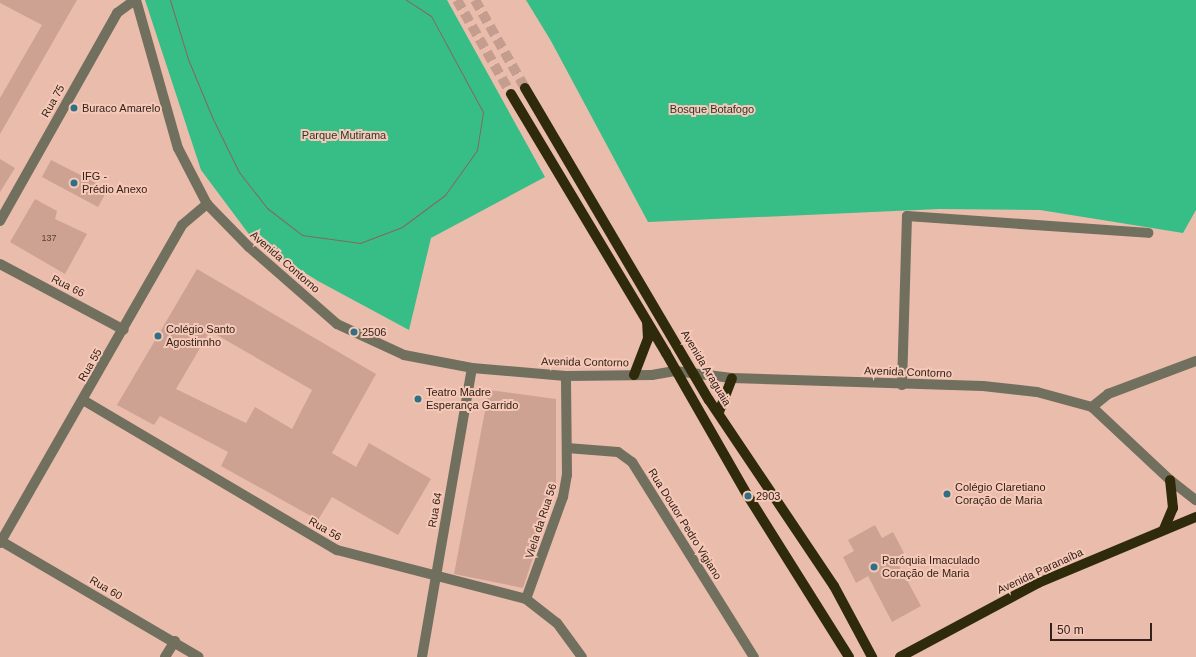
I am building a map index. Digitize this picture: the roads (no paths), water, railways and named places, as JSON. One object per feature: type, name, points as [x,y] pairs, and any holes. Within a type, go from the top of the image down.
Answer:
[{"type":"main road","name":"Avenida Araguaia","points":[[525,88],[695,375],[834,586],[872,657]]},
{"type":"main road","points":[[511,94],[676,371],[748,496],[849,657]]},
{"type":"main road","points":[[634,374],[648,339],[647,322]]},
{"type":"main road","points":[[719,412],[732,378]]},
{"type":"main road","points":[[1164,528],[1173,508],[1170,480]]},
{"type":"main road","name":"Avenida Paranaíba","points":[[900,657],[1038,583],[1164,528],[1196,518]]},
{"type":"street","name":"Avenida Contorno","points":[[135,0],[178,148],[206,204],[254,252],[337,324],[404,355],[472,368],[566,376],[676,371],[695,375],[732,378],[902,385],[983,386],[1038,392],[1092,407],[1170,480],[1196,500]]},
{"type":"street","name":"Rua 75","points":[[0,221],[117,13],[135,0]]},
{"type":"street","name":"Rua 55","points":[[1,542],[124,330],[182,226],[206,204]]},
{"type":"street","points":[[902,385],[906,216],[1148,233]]},
{"type":"street","name":"Rua 66","points":[[0,264],[124,330]]},
{"type":"street","points":[[1092,407],[1108,394],[1196,361]]},
{"type":"street","name":"Rua 64","points":[[422,657],[472,368]]},
{"type":"street","name":"Viela da Rua 56","points":[[526,599],[563,497],[568,448],[566,376]]},
{"type":"street","name":"Rua 56","points":[[83,400],[337,550],[435,577],[526,599],[557,623],[582,657]]},
{"type":"street","name":"Rua Doutor Pedro Vigiano","points":[[568,448],[618,452],[632,462],[754,657]]},
{"type":"street","name":"Rua 60","points":[[1,542],[199,657]]},
{"type":"street","points":[[166,657],[175,642]]},
{"type":"tunnel","points":[[457,0],[511,94]]},
{"type":"tunnel","points":[[475,0],[525,88]]},
{"type":"tram line","points":[[170,0],[188,59],[212,117],[239,172],[267,208],[302,235],[360,243],[402,227],[445,195],[477,150],[483,112],[431,16],[406,0]]},
{"type":"place","name":"Buraco Amarelo","points":[[74,108]]},
{"type":"place","name":"IFG - Prédio Anexo","points":[[74,183]]},
{"type":"place","name":"2506","points":[[354,332]]},
{"type":"place","name":"Colégio Santo Agostinnho","points":[[158,336]]},
{"type":"place","name":"Teatro Madre Esperança Garrido","points":[[418,399]]},
{"type":"place","name":"Colégio Claretiano Coração de Maria","points":[[947,494]]},
{"type":"place","name":"2903","points":[[748,496]]},
{"type":"place","name":"Paróquia Imaculado Coração de Maria","points":[[874,567]]},
{"type":"park label","name":"Bosque Botafogo","points":[[712,109]]},
{"type":"park label","name":"Parque Mutirama","points":[[344,135]]}]
